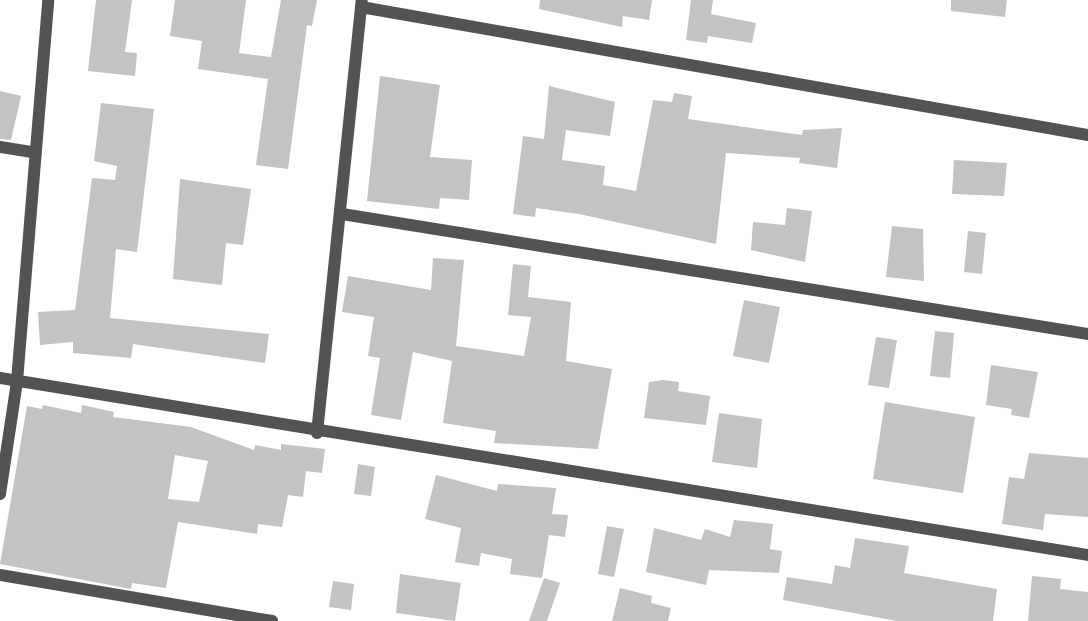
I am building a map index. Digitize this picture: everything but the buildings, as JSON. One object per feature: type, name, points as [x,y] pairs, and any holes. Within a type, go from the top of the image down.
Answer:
[{"type":"street","points":[[0,494],[17,381],[48,0]]},
{"type":"street","points":[[317,433],[342,214],[361,3],[1088,135]]},
{"type":"street","points":[[0,147],[36,153]]},
{"type":"street","points":[[342,214],[1088,334]]},
{"type":"street","points":[[0,378],[317,433],[1088,555]]},
{"type":"street","points":[[0,575],[272,621]]}]
